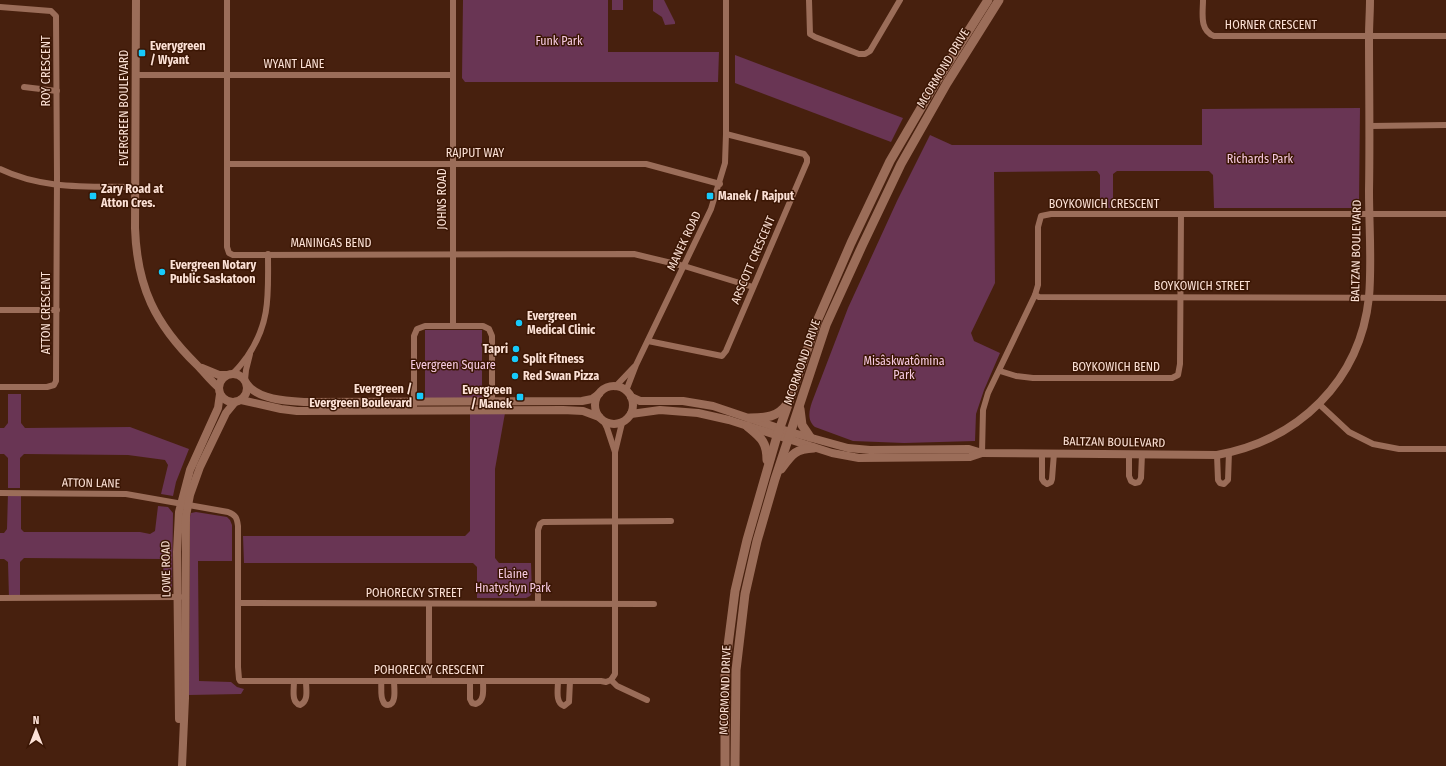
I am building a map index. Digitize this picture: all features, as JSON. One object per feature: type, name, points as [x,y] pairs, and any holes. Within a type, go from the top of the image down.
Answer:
[{"type":"main road","name":"MCORMOND DRIVE","points":[[725,766],[725,669],[735,591],[747,540],[779,432],[818,319],[890,161],[935,84],[988,0]]},
{"type":"main road","name":"MCORMOND DRIVE","points":[[736,766],[736,670],[744,594],[757,541],[775,479],[826,325],[901,164],[947,83],[999,0]]},
{"type":"main road","points":[[767,469],[767,452],[764,443],[748,422],[774,416],[784,408],[791,398]]},
{"type":"main road","points":[[799,406],[802,425],[810,438]]},
{"type":"main road","points":[[775,479],[790,455],[800,449],[814,448]]},
{"type":"street","name":"EVERGREEN BOULEVARD","points":[[136,0],[136,245],[138,262],[146,292],[152,306],[172,338],[219,390]]},
{"type":"street","name":"MANINGAS BEND","points":[[228,0],[227,247],[229,253],[233,255],[621,253],[647,256],[753,287]]},
{"type":"street","name":"JOHNS ROAD","points":[[453,0],[453,326]]},
{"type":"street","name":"MANEK ROAD","points":[[629,394],[636,365],[711,209],[720,184],[725,163],[726,134],[726,0]]},
{"type":"street","points":[[809,0],[810,34],[859,54],[865,54],[870,51],[900,0]]},
{"type":"street","name":"HORNER CRESCENT","points":[[1203,0],[1204,27],[1208,33],[1214,36],[1446,36]]},
{"type":"street","name":"BALTZAN BOULEVARD","points":[[779,432],[810,438],[838,446],[859,449],[969,449],[982,453],[1217,454],[1250,446],[1297,423],[1319,404],[1335,386],[1350,363],[1359,339],[1369,297],[1370,0]]},
{"type":"street","name":"ROY CRESCENT","points":[[0,7],[51,11],[56,16],[57,185]]},
{"type":"street","name":"WYANT LANE","points":[[136,75],[452,75]]},
{"type":"street","points":[[24,87],[57,91]]},
{"type":"street","points":[[1370,126],[1446,125]]},
{"type":"street","name":"ARSCOTT CRESCENT","points":[[648,341],[722,356],[726,352],[807,162],[807,158],[804,154],[726,134]]},
{"type":"street","name":"RAJPUT WAY","points":[[228,164],[646,164],[720,184]]},
{"type":"street","points":[[0,168],[31,180],[57,185],[136,187]]},
{"type":"street","name":"ATTON CRESCENT","points":[[0,387],[47,387],[54,385],[57,377],[57,185]]},
{"type":"street","name":"BOYKOWICH CRESCENT","points":[[982,453],[984,410],[988,393],[1000,371],[1038,286],[1038,227],[1041,216],[1051,214],[1220,213],[1446,214]]},
{"type":"street","points":[[1181,214],[1181,297]]},
{"type":"street","points":[[268,254],[268,307],[260,334],[251,350],[241,365],[230,374],[222,378],[219,390],[226,400],[297,411],[583,411],[612,424],[622,423]]},
{"type":"street","name":"BOYKOWICH STREET","points":[[1035,295],[1039,297],[1446,298]]},
{"type":"street","name":"BOYKOWICH BEND","points":[[1000,371],[1016,376],[1033,378],[1172,378],[1178,375],[1180,364],[1181,297]]},
{"type":"street","points":[[0,310],[57,310]]},
{"type":"street","points":[[414,410],[414,336],[417,329],[425,326],[483,326],[491,332],[492,410]]},
{"type":"street","points":[[238,401],[246,393],[246,370],[251,350]]},
{"type":"street","name":"EVERGREEN BOULEVARD","points":[[197,365],[222,376],[230,374]]},
{"type":"street","name":"MANEK ROAD","points":[[615,387],[636,365]]},
{"type":"street","points":[[230,374],[238,374],[251,390],[258,394],[292,401],[582,401],[592,399],[603,390],[615,387],[640,400],[683,401],[703,404],[748,422],[779,432]]},
{"type":"street","name":"LOWE ROAD","points":[[182,766],[185,698],[182,597],[186,516],[185,504],[190,470],[218,408],[219,390]]},
{"type":"street","points":[[599,394],[596,406],[607,428],[615,452]]},
{"type":"street","points":[[629,394],[633,403],[631,414],[622,423],[615,452],[615,674],[611,680],[617,686],[647,700]]},
{"type":"street","name":"LOWE ROAD","points":[[185,504],[200,466],[226,413],[238,401]]},
{"type":"street","points":[[1319,404],[1349,432],[1373,444],[1399,449],[1446,449]]},
{"type":"street","points":[[631,414],[660,410],[684,411],[748,422]]},
{"type":"street","name":"BALTZAN BOULEVARD","points":[[789,435],[814,448],[845,456],[871,459],[970,457],[982,453]]},
{"type":"street","points":[[1217,454],[1218,480],[1220,483],[1224,484],[1228,480],[1229,452]]},
{"type":"street","points":[[1042,453],[1042,479],[1047,484],[1052,479],[1054,453]]},
{"type":"street","points":[[1129,454],[1129,478],[1131,482],[1134,483],[1139,482],[1141,478],[1142,454]]},
{"type":"street","name":"ATTON LANE","points":[[0,493],[115,494],[185,504]]},
{"type":"street","name":"POHORECKY CRESCENT","points":[[185,504],[228,512],[236,517],[238,526],[238,667],[240,680],[247,682],[470,680],[606,682],[611,680]]},
{"type":"street","points":[[538,603],[538,530],[541,523],[548,521],[671,521]]},
{"type":"street","points":[[0,598],[182,597]]},
{"type":"street","name":"POHORECKY STREET","points":[[238,604],[654,604]]},
{"type":"street","points":[[429,604],[429,681]]},
{"type":"street","points":[[470,680],[470,699],[472,703],[476,704],[480,703],[482,699],[483,681]]},
{"type":"street","points":[[294,682],[294,700],[300,705],[304,703],[306,699],[306,681]]},
{"type":"street","points":[[381,681],[382,701],[384,704],[388,705],[392,704],[394,700],[394,681]]},
{"type":"street","points":[[558,681],[558,701],[564,706],[569,702],[570,681]]},
{"type":"green space","name":"Funk Park","points":[[463,0],[608,0],[608,52],[719,52],[718,82],[465,82],[462,78]]},
{"type":"green space","points":[[612,0],[623,0],[623,10],[612,10]]},
{"type":"green space","points":[[653,0],[664,0],[675,24],[665,25],[662,17],[653,11]]},
{"type":"green space","points":[[735,55],[903,118],[891,142],[735,83]]},
{"type":"green space","name":"Misâskwatômina Park","points":[[1360,108],[1359,203],[1357,208],[1214,208],[1213,175],[1209,171],[1117,171],[1113,174],[1113,208],[1100,208],[1100,175],[1097,171],[994,172],[995,283],[971,333],[974,341],[1000,353],[984,390],[976,414],[975,441],[904,443],[853,441],[815,427],[812,424],[810,412],[812,402],[848,308],[897,201],[930,135],[952,145],[1202,145],[1202,109]]},
{"type":"green space","name":"Evergreen Square","points":[[425,330],[482,330],[482,399],[425,399]]},
{"type":"green space","points":[[8,394],[21,394],[21,423],[25,428],[130,427],[189,449],[176,482],[173,496],[161,494],[168,465],[165,460],[128,455],[24,454],[20,458],[20,488],[8,488],[8,458],[4,454],[0,454],[0,428],[4,428],[8,423]]},
{"type":"green space","name":"Elaine Hnatyshyn Park","points":[[470,413],[505,413],[495,469],[495,558],[499,563],[531,563],[532,593],[530,596],[526,598],[477,598],[477,567],[473,563],[244,563],[243,536],[465,536],[470,531]]},
{"type":"green space","points":[[8,493],[21,493],[21,529],[24,532],[140,532],[150,534],[155,531],[158,506],[168,507],[173,513],[172,592],[164,591],[163,559],[24,558],[20,562],[20,598],[9,598],[8,562],[4,559],[0,559],[0,533],[4,533],[7,529]]},
{"type":"green space","points":[[196,512],[227,517],[232,525],[232,561],[198,561],[199,681],[231,682],[237,687],[244,689],[241,694],[189,695],[189,520],[191,513]]},
{"type":"place","name":"Everygreen / Wyant","points":[[142,53]]},
{"type":"place","name":"Zary Road at Atton Cres.","points":[[93,196]]},
{"type":"place","name":"Manek / Rajput","points":[[710,196]]},
{"type":"place","name":"Evergreen Notary Public Saskatoon","points":[[162,272]]},
{"type":"place","name":"Evergreen Medical Clinic","points":[[519,323]]},
{"type":"place","name":"Tapri","points":[[516,349]]},
{"type":"place","name":"Split Fitness","points":[[515,359]]},
{"type":"place","name":"Red Swan Pizza","points":[[515,376]]},
{"type":"place","name":"Evergreen / Evergreen Boulevard","points":[[420,396]]},
{"type":"place","name":"Evergreen / Manek","points":[[520,397]]},
{"type":"park label","name":"Richards Park","points":[[1260,159]]}]
